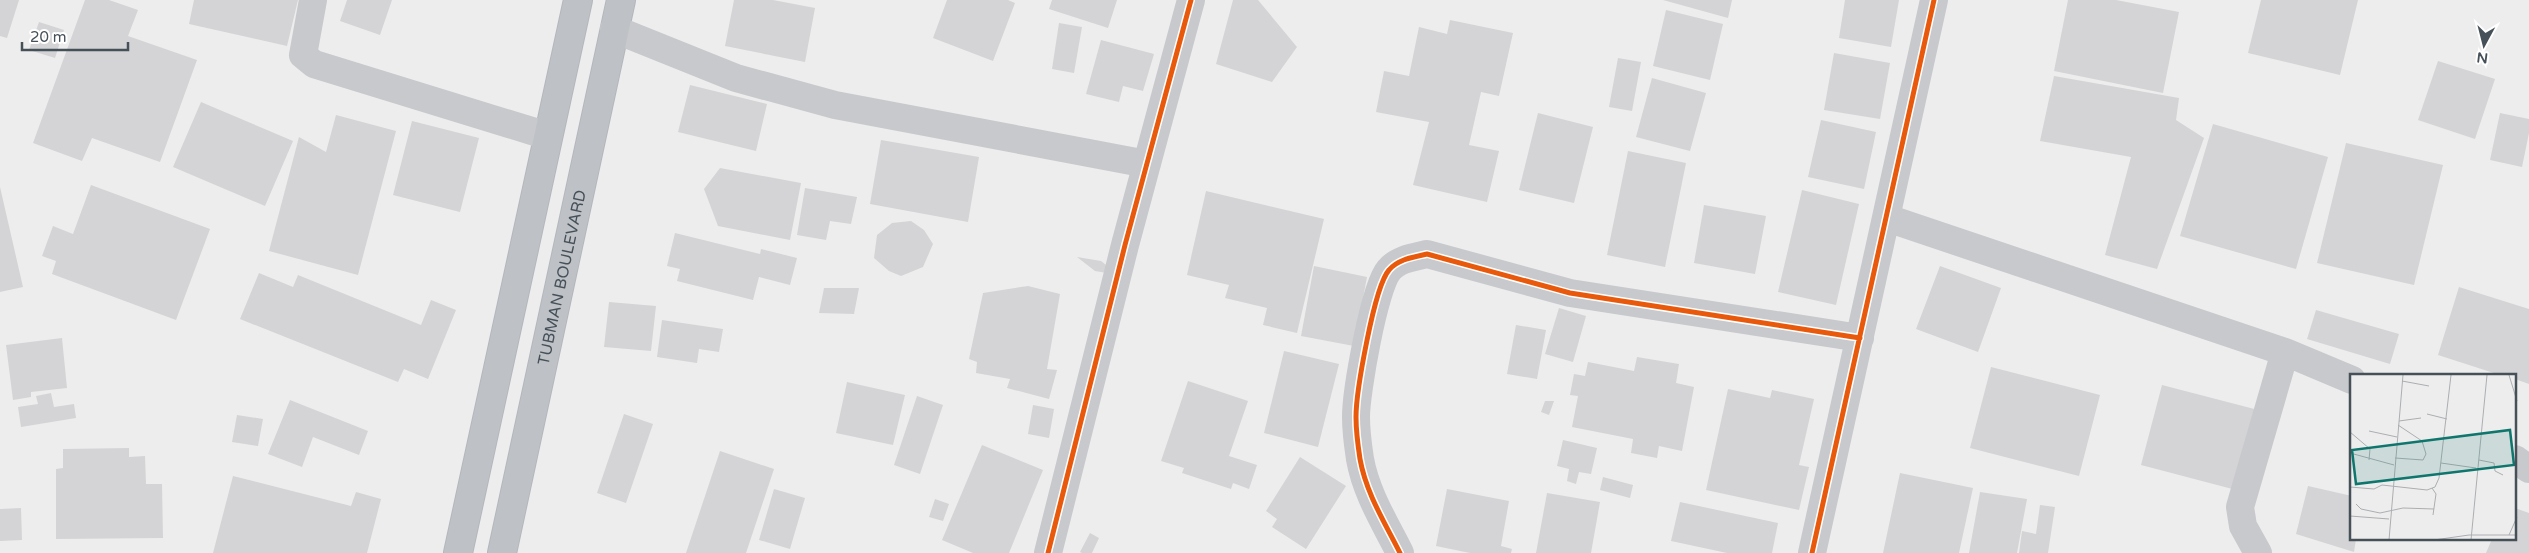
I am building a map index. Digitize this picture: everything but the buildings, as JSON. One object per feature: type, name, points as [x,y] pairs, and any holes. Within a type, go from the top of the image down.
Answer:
[{"type":"highway","points":[[458,553],[578,0]]},
{"type":"highway","name":"TUBMAN BOULEVARD","points":[[502,553],[621,0]]},
{"type":"street","points":[[313,0],[303,55],[314,64],[548,136]]},
{"type":"street","points":[[1048,553],[1147,164],[1191,0]]},
{"type":"street","points":[[1812,553],[1934,0]]},
{"type":"street","points":[[614,29],[736,78],[835,105],[1147,164]]},
{"type":"street","points":[[1887,218],[2285,352],[2350,379]]},
{"type":"street","points":[[1400,553],[1370,494],[1360,460],[1356,416],[1366,343],[1377,297],[1388,270],[1406,259],[1427,254],[1570,293],[1860,338]]},
{"type":"street","points":[[2258,553],[2243,526],[2240,507],[2285,352]]},
{"type":"street","points":[[2516,460],[2529,468]]},
{"type":"cycle path","points":[[1048,553],[1125,245],[1191,0]]},
{"type":"cycle path","points":[[1812,553],[1934,0]]},
{"type":"cycle path","points":[[1400,553],[1377,507],[1363,472],[1356,417],[1362,364],[1383,280],[1389,270],[1402,261],[1427,254],[1570,293],[1860,338]]}]
